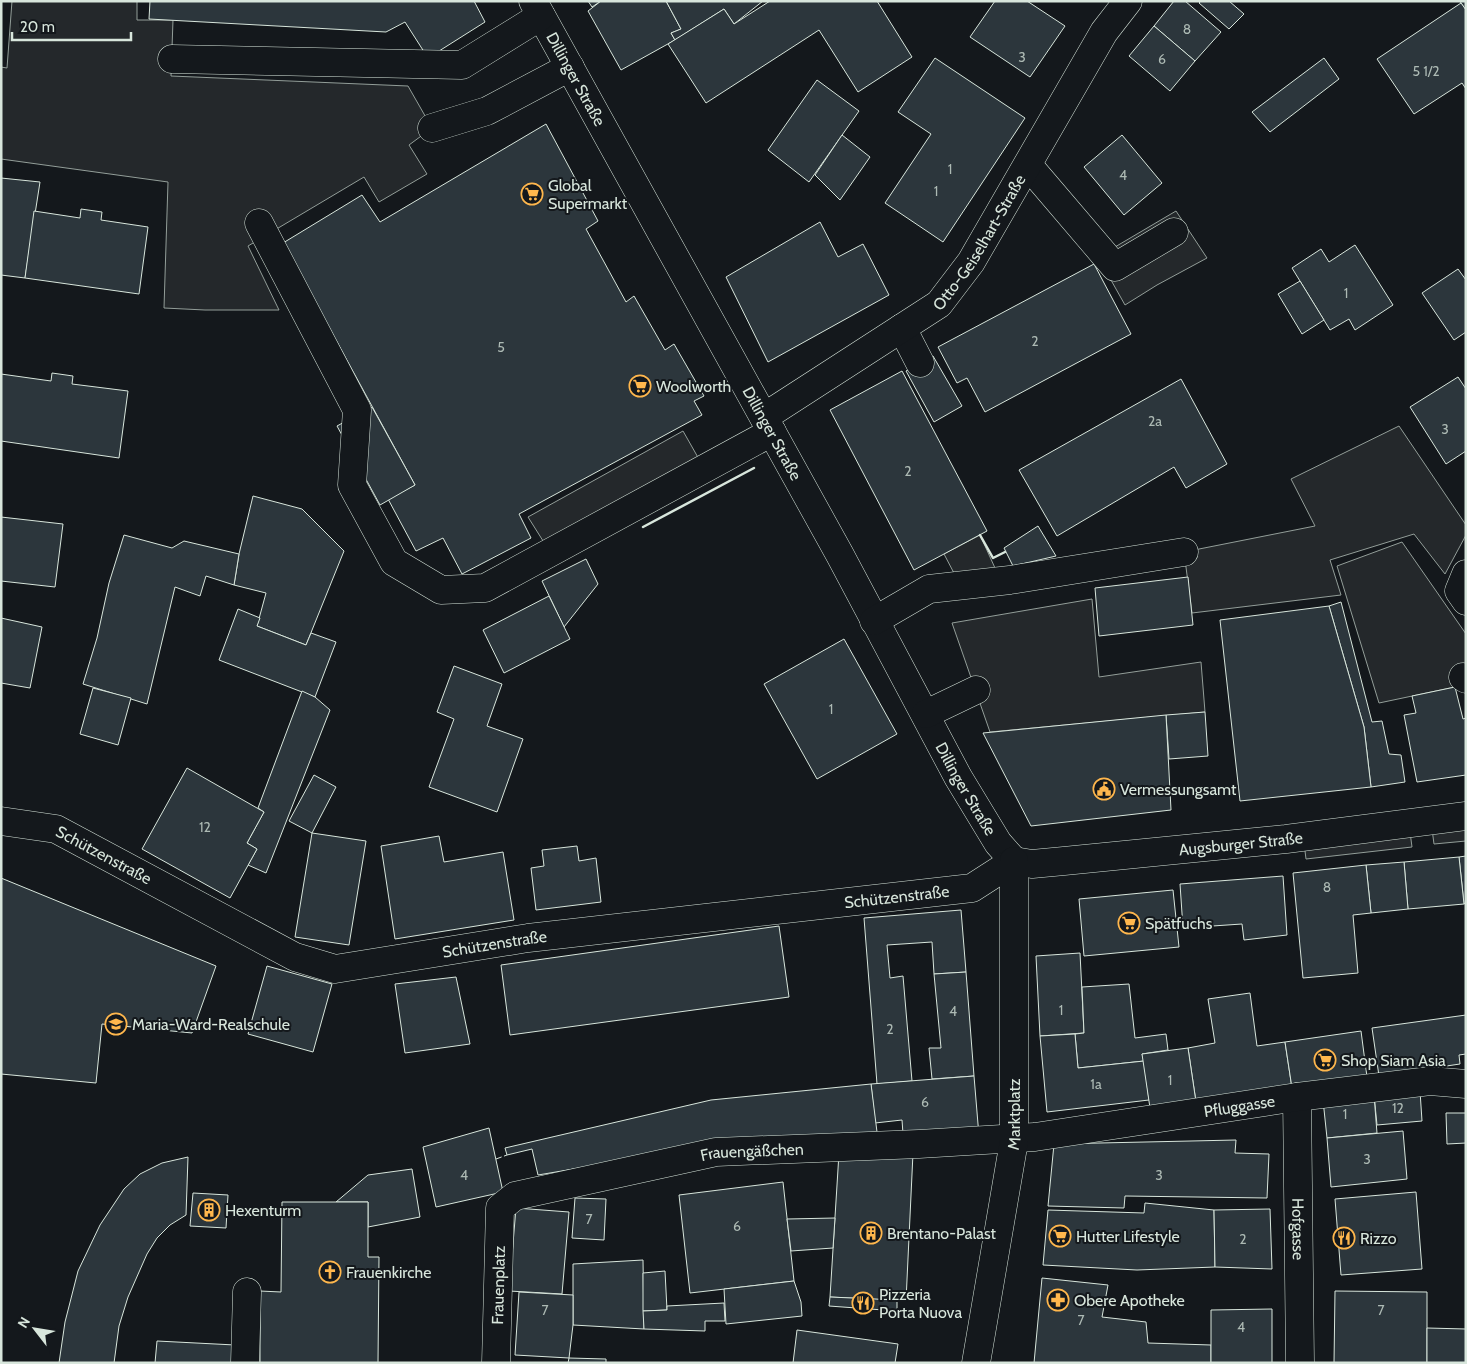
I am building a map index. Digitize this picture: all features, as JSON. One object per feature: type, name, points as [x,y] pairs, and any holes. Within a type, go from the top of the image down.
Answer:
[{"type":"street","name":"Otto-Geiselhart-Straße","points":[[259,223],[358,410],[352,485],[394,562],[441,590],[485,588],[768,424],[902,328],[939,304],[971,262],[1104,32],[1128,1]]},
{"type":"street","points":[[172,59],[462,65],[537,9]]},
{"type":"street","name":"Dillinger Straße","points":[[537,9],[768,424],[926,714],[958,777],[998,844],[1014,861]]},
{"type":"street","points":[[432,128],[486,111],[570,67]]},
{"type":"street","points":[[1028,165],[1115,266],[1174,232]]},
{"type":"street","points":[[902,328],[920,363]]},
{"type":"street","points":[[874,621],[930,590],[1016,579],[1184,552]]},
{"type":"street","points":[[926,714],[976,690]]},
{"type":"street","name":"Augsburger Straße","points":[[1014,861],[1032,864],[1286,839],[1466,816]]},
{"type":"street","name":"Schützenstraße","points":[[1,821],[56,829],[296,957],[334,969],[528,938],[972,888],[1014,861]]},
{"type":"street","name":"Marktplatz","points":[[976,1363],[1013,1138],[1014,861]]},
{"type":"street","name":"Pfluggasse","points":[[1013,1138],[1035,1137],[1297,1097],[1430,1081],[1466,1084]]},
{"type":"street","name":"Hofgasse","points":[[1297,1097],[1300,1363]]},
{"type":"street","name":"Frauengäßchen","points":[[500,1208],[515,1196],[716,1152],[1013,1138]]},
{"type":"street","name":"Frauenplatz","points":[[496,1363],[500,1208]]},
{"type":"street","points":[[245,1363],[246,1292]]},
{"type":"shaded area","points":[[12,1],[137,1],[137,20],[173,20],[171,76],[408,86],[432,128],[409,145],[427,174],[379,202],[364,177],[248,246],[279,310],[164,308],[168,182],[1,159],[1,67],[7,68]]},
{"type":"shaded area","points":[[1176,211],[1207,258],[1125,305],[1098,257]]},
{"type":"shaded area","points":[[1399,426],[1466,525],[1466,535],[1445,574],[1414,534],[1330,560],[1341,595],[1192,613],[1184,552],[1315,526],[1291,479]]},
{"type":"shaded area","points":[[683,431],[704,468],[550,552],[528,517]]},
{"type":"shaded area","points":[[980,535],[995,568],[955,575],[944,554]]},
{"type":"shaded area","points":[[1402,542],[1466,634],[1466,670],[1455,687],[1379,703],[1337,566]]},
{"type":"shaded area","points":[[1092,599],[1099,677],[1201,662],[1205,712],[990,732],[952,623]]},
{"type":"shaded area","points":[[1466,825],[1466,841],[1434,844],[1432,829]]},
{"type":"shaded area","points":[[1410,832],[1412,847],[1306,859],[1304,843]]},
{"type":"building","points":[[150,1],[474,1],[485,22],[428,58],[405,22],[386,32],[149,19]]},
{"type":"building","points":[[588,1],[601,1],[592,7]]},
{"type":"building","points":[[601,1],[666,1],[681,29],[671,33],[675,40],[621,70],[588,11]]},
{"type":"building","points":[[666,1],[763,1],[734,24],[724,9],[675,40],[671,33],[681,29]]},
{"type":"building","points":[[770,1],[877,1],[912,57],[858,92],[819,30],[706,103],[668,44],[724,9],[734,24]]},
{"type":"building","points":[[995,1],[1027,1],[1065,26],[1030,77],[970,37]]},
{"type":"building","points":[[1174,1],[1185,1],[1221,32],[1195,61],[1154,26]]},
{"type":"building","points":[[1201,1],[1229,1],[1244,14],[1229,29],[1199,3]]},
{"type":"building","points":[[1460,1],[1466,1],[1466,10],[1461,3]]},
{"type":"building","points":[[1461,3],[1466,10],[1466,89],[1462,83],[1414,114],[1377,59]]},
{"type":"building","points":[[1154,26],[1195,61],[1170,91],[1129,56]]},
{"type":"building","points":[[935,58],[1025,118],[943,242],[885,203],[931,134],[898,112]]},
{"type":"building","points":[[1324,58],[1339,79],[1270,132],[1252,112]]},
{"type":"building","points":[[817,80],[859,111],[809,182],[768,150]]},
{"type":"building","points":[[546,124],[598,221],[586,229],[626,302],[634,296],[665,350],[674,344],[704,396],[694,401],[702,415],[519,514],[531,538],[462,574],[443,538],[416,551],[388,499],[415,485],[283,243],[362,195],[380,222]]},
{"type":"building","points":[[842,135],[870,157],[840,200],[815,175]]},
{"type":"building","points":[[1122,135],[1162,183],[1124,215],[1084,167]]},
{"type":"building","points":[[1,178],[40,182],[25,278],[1,275]]},
{"type":"building","points":[[81,209],[102,212],[101,220],[148,227],[139,294],[25,278],[34,211],[80,218]]},
{"type":"building","points":[[820,222],[838,257],[863,244],[889,295],[768,362],[726,277]]},
{"type":"building","points":[[1355,245],[1393,305],[1355,330],[1349,319],[1330,330],[1292,268],[1321,249],[1329,262]]},
{"type":"building","points":[[1094,264],[1131,334],[985,412],[967,378],[957,383],[938,347]]},
{"type":"building","points":[[1458,269],[1466,280],[1466,332],[1454,340],[1422,293]]},
{"type":"building","points":[[1300,281],[1324,320],[1302,334],[1278,294]]},
{"type":"building","points":[[933,356],[962,406],[934,422],[906,371]]},
{"type":"building","points":[[902,371],[987,531],[914,570],[830,410]]},
{"type":"building","points":[[52,373],[73,376],[72,384],[128,391],[119,458],[1,441],[1,374],[51,381]]},
{"type":"building","points":[[1458,377],[1466,389],[1466,451],[1446,464],[1410,407]]},
{"type":"building","points":[[1181,379],[1227,464],[1186,488],[1174,467],[1057,536],[1019,470]]},
{"type":"building","points":[[372,407],[415,485],[380,505],[337,426]]},
{"type":"building","points":[[253,496],[302,509],[344,551],[306,645],[257,626],[266,593],[234,585],[239,554]]},
{"type":"building","points":[[1,517],[63,524],[55,587],[1,581]]},
{"type":"building","points":[[1038,526],[1056,556],[1013,566],[1004,548]]},
{"type":"building","points":[[124,535],[172,548],[184,541],[239,554],[234,585],[206,576],[200,596],[175,587],[147,704],[83,684],[97,638],[109,583]]},
{"type":"building","points":[[586,559],[598,584],[564,627],[542,581]]},
{"type":"building","points":[[1188,577],[1193,625],[1099,636],[1095,588]]},
{"type":"building","points":[[549,596],[570,639],[504,673],[483,630]]},
{"type":"building","points":[[1341,602],[1372,722],[1382,721],[1389,754],[1401,755],[1405,782],[1371,787],[1364,727],[1329,606]]},
{"type":"building","points":[[1329,606],[1364,727],[1371,787],[1240,801],[1220,620]]},
{"type":"building","points":[[238,609],[260,618],[257,626],[306,645],[311,633],[336,642],[315,697],[219,660]]},
{"type":"building","points":[[1,618],[42,627],[30,688],[1,683]]},
{"type":"building","points":[[844,639],[897,734],[817,779],[764,684]]},
{"type":"building","points":[[454,666],[502,684],[487,726],[523,739],[497,812],[429,787],[454,719],[437,712]]},
{"type":"building","points":[[1455,687],[1463,719],[1466,718],[1466,775],[1417,782],[1404,715],[1416,713],[1412,696]]},
{"type":"building","points":[[93,688],[131,698],[118,745],[80,734]]},
{"type":"building","points":[[302,691],[315,697],[330,710],[266,873],[248,865],[257,849],[247,843],[264,812],[258,808]]},
{"type":"building","points":[[1205,712],[1208,756],[1169,759],[1166,715]]},
{"type":"building","points":[[1166,715],[1171,810],[1031,826],[983,733]]},
{"type":"building","points":[[187,768],[264,812],[247,843],[257,849],[230,898],[142,849]]},
{"type":"building","points":[[314,775],[336,787],[312,833],[289,821]]},
{"type":"building","points":[[312,833],[366,841],[349,945],[295,937]]},
{"type":"building","points":[[439,836],[444,862],[503,852],[514,920],[395,939],[381,846]]},
{"type":"building","points":[[577,846],[579,861],[596,858],[601,902],[536,910],[531,868],[544,866],[542,850]]},
{"type":"building","points":[[1466,856],[1466,903],[1464,904],[1459,857]]},
{"type":"building","points":[[1459,857],[1464,904],[1408,909],[1404,862]]},
{"type":"building","points":[[1404,862],[1408,909],[1371,913],[1366,865]]},
{"type":"building","points":[[1366,865],[1371,913],[1353,915],[1358,973],[1303,978],[1293,873]]},
{"type":"building","points":[[1283,876],[1287,935],[1244,940],[1242,924],[1183,928],[1180,884]]},
{"type":"building","points":[[1,878],[216,966],[192,1033],[102,1024],[96,1083],[1,1074]]},
{"type":"building","name":"Spätfuchs","points":[[1173,890],[1179,947],[1084,956],[1079,899]]},
{"type":"building","points":[[961,910],[966,972],[934,974],[932,942],[887,945],[890,978],[903,976],[912,1081],[877,1084],[864,918]]},
{"type":"building","points":[[779,926],[789,997],[510,1035],[501,965]]},
{"type":"building","points":[[1080,953],[1084,1033],[1040,1036],[1036,956]]},
{"type":"building","points":[[267,966],[332,984],[313,1052],[248,1034]]},
{"type":"building","points":[[966,972],[974,1076],[932,1079],[929,1048],[941,1048],[934,974]]},
{"type":"building","points":[[456,977],[470,1044],[405,1053],[395,984]]},
{"type":"building","points":[[1129,984],[1135,1038],[1166,1034],[1168,1050],[1142,1054],[1144,1061],[1078,1068],[1075,1034],[1084,1033],[1082,987]]},
{"type":"building","points":[[1250,993],[1257,1046],[1285,1042],[1292,1088],[1196,1102],[1188,1048],[1215,1043],[1208,999]]},
{"type":"building","points":[[1466,1015],[1466,1054],[1459,1055],[1460,1064],[1379,1076],[1372,1028]]},
{"type":"building","points":[[1361,1031],[1367,1077],[1292,1088],[1285,1042]]},
{"type":"building","points":[[1075,1034],[1078,1068],[1144,1061],[1149,1100],[1047,1112],[1040,1036]]},
{"type":"building","points":[[1188,1048],[1196,1102],[1150,1108],[1142,1054]]},
{"type":"building","points":[[974,1076],[979,1136],[903,1134],[902,1120],[875,1123],[871,1084]]},
{"type":"building","points":[[871,1084],[877,1132],[722,1144],[538,1175],[532,1149],[507,1155],[505,1148],[711,1100]]},
{"type":"building","points":[[1420,1091],[1422,1121],[1377,1125],[1374,1095]]},
{"type":"building","points":[[1374,1095],[1377,1133],[1327,1138],[1323,1100]]},
{"type":"building","points":[[1446,1113],[1466,1113],[1466,1143],[1447,1144]]},
{"type":"building","points":[[489,1128],[503,1192],[436,1207],[423,1147]]},
{"type":"building","points":[[1403,1131],[1407,1179],[1331,1187],[1327,1138]]},
{"type":"building","points":[[1236,1140],[1235,1153],[1269,1154],[1267,1198],[1125,1196],[1124,1208],[1048,1206],[1054,1144]]},
{"type":"building","name":"Brentano-Palast","points":[[839,1153],[913,1153],[906,1301],[830,1297]]},
{"type":"building","points":[[188,1157],[186,1215],[170,1225],[157,1238],[147,1254],[128,1297],[119,1326],[114,1363],[59,1363],[65,1322],[78,1271],[100,1225],[124,1189],[140,1174],[162,1163]]},
{"type":"building","points":[[412,1169],[420,1217],[368,1227],[368,1202],[336,1202],[368,1175]]},
{"type":"building","points":[[783,1182],[794,1281],[690,1293],[679,1195]]},
{"type":"building","points":[[1416,1192],[1422,1269],[1341,1275],[1335,1199]]},
{"type":"building","name":"Hexenturm","points":[[193,1193],[228,1195],[226,1228],[190,1226]]},
{"type":"building","points":[[575,1198],[606,1199],[604,1240],[572,1238]]},
{"type":"building","name":"Frauenkirche","points":[[282,1202],[368,1202],[368,1257],[379,1257],[378,1363],[260,1363],[260,1291],[281,1292]]},
{"type":"building","points":[[1145,1203],[1214,1210],[1215,1267],[1137,1270],[1043,1265],[1048,1210],[1144,1213]]},
{"type":"building","points":[[516,1208],[569,1212],[562,1294],[509,1291]]},
{"type":"building","points":[[1270,1209],[1272,1269],[1215,1267],[1214,1210]]},
{"type":"building","points":[[835,1218],[833,1248],[791,1251],[787,1219]]},
{"type":"building","points":[[643,1260],[644,1329],[573,1325],[573,1264]]},
{"type":"building","points":[[665,1271],[667,1310],[643,1311],[643,1273]]},
{"type":"building","points":[[1042,1278],[1108,1285],[1102,1317],[1146,1322],[1148,1343],[1211,1345],[1211,1363],[1034,1363]]},
{"type":"building","points":[[794,1281],[801,1302],[802,1316],[726,1324],[724,1289]]},
{"type":"building","points":[[1335,1291],[1427,1292],[1427,1363],[1334,1363]]},
{"type":"building","points":[[519,1292],[573,1295],[573,1325],[569,1358],[515,1355]]},
{"type":"building","name":"Pizzeria Porta Nuova","points":[[830,1297],[897,1300],[897,1311],[829,1306]]},
{"type":"building","points":[[724,1303],[725,1321],[705,1321],[705,1331],[644,1329],[643,1311],[667,1310],[667,1306]]},
{"type":"building","points":[[1272,1309],[1272,1363],[1211,1363],[1211,1310]]},
{"type":"building","points":[[1427,1328],[1466,1329],[1466,1363],[1427,1363]]},
{"type":"building","points":[[797,1330],[898,1344],[895,1363],[793,1363]]},
{"type":"building","points":[[157,1341],[235,1345],[233,1363],[155,1363]]},
{"type":"building","points":[[569,1358],[606,1359],[606,1363],[568,1363]]},
{"type":"fence","points":[[496,1159],[507,1155]]},
{"type":"wall","points":[[643,527],[754,468]]},
{"type":"wall","points":[[980,535],[993,558],[1005,552]]},
{"type":"place","name":"Global Supermarkt","points":[[532,194]]},
{"type":"place","name":"Woolworth","points":[[640,386]]},
{"type":"place","name":"Vermessungsamt","points":[[1104,789]]},
{"type":"place","name":"Spätfuchs","points":[[1129,923]]},
{"type":"place","name":"Maria-Ward-Realschule","points":[[116,1024]]},
{"type":"place","name":"Shop Siam Asia","points":[[1325,1060]]},
{"type":"place","name":"Hexenturm","points":[[209,1210]]},
{"type":"place","name":"Brentano-Palast","points":[[871,1233]]},
{"type":"place","name":"Hutter Lifestyle","points":[[1060,1236]]},
{"type":"place","name":"Rizzo","points":[[1344,1238]]},
{"type":"place","name":"Frauenkirche","points":[[330,1272]]},
{"type":"place","name":"Obere Apotheke","points":[[1058,1300]]},
{"type":"place","name":"Pizzeria Porta Nuova","points":[[863,1303]]}]
